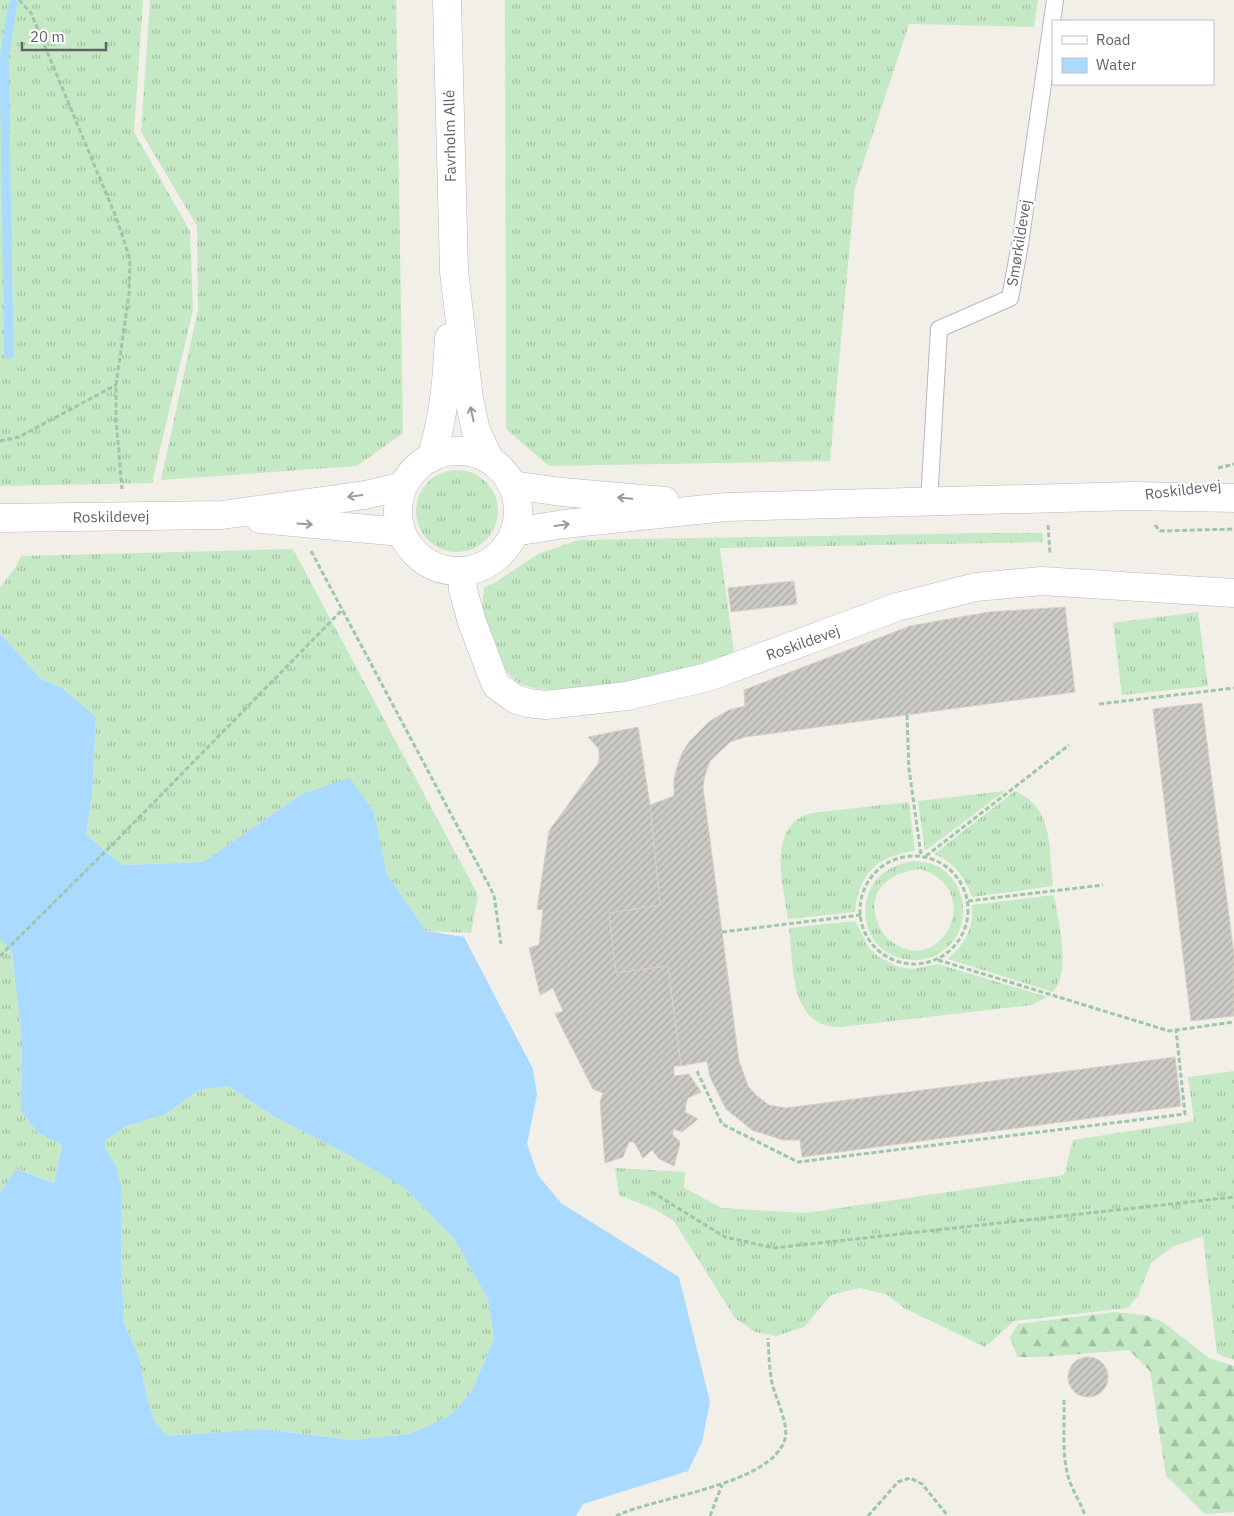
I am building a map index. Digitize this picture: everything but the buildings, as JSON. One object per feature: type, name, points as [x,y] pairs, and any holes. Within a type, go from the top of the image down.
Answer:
[{"type":"street","name":"Favrholm Allé","points":[[447,0],[454,271],[469,400],[476,431],[490,460]]},
{"type":"street","name":"Favrholm Allé","points":[[432,458],[440,429],[445,398],[454,271]]},
{"type":"street","points":[[456,451],[473,453],[490,460],[502,471],[512,485],[517,501],[518,517],[514,532],[506,548],[494,560],[479,568],[462,572],[442,570],[424,562],[410,549],[401,532],[398,509],[403,486],[412,472],[440,454],[456,451]]},
{"type":"street","name":"Roskildevej","points":[[1133,496],[1234,484]]},
{"type":"street","name":"Roskildevej","points":[[512,485],[562,492],[726,507]]},
{"type":"street","name":"Roskildevej","points":[[0,518],[222,515],[365,495],[403,486]]},
{"type":"street","name":"Roskildevej","points":[[514,532],[564,524],[726,507],[1046,500],[1133,496],[1234,498]]},
{"type":"street","name":"Roskildevej","points":[[222,515],[296,524],[401,532]]},
{"type":"street","name":"Roskildevej","points":[[462,572],[463,590],[472,622],[496,685],[515,699],[528,704],[546,705],[627,696],[708,677],[897,607],[976,587],[1053,582],[1234,593]]},
{"type":"lane","name":"Smørkildevej","points":[[1052,20],[1055,0]]},
{"type":"lane","name":"Smørkildevej","points":[[930,502],[939,329],[1010,298],[1020,244],[1052,21]]},
{"type":"path","points":[[19,0],[31,13],[116,217],[130,259],[129,294],[116,385],[116,419],[125,516]]},
{"type":"path","points":[[0,441],[19,437],[116,385]]},
{"type":"path","points":[[1046,500],[1053,582]]},
{"type":"path","points":[[296,524],[494,895],[501,944]]},
{"type":"path","points":[[0,956],[118,839],[343,609]]},
{"type":"path","points":[[1099,704],[1234,688]]},
{"type":"path","points":[[907,715],[909,769],[921,855]]},
{"type":"path","points":[[926,856],[1069,745]]},
{"type":"path","points":[[926,856],[945,865],[960,881],[968,901],[968,919],[962,936],[952,950],[937,960],[920,965],[902,964],[886,957],[873,946],[864,931],[861,915],[863,891],[875,872],[895,859],[926,856]]},
{"type":"path","points":[[968,901],[1103,885]]},
{"type":"path","points":[[722,932],[861,915]]},
{"type":"path","points":[[937,960],[1169,1031],[1234,1022]]},
{"type":"path","points":[[698,1071],[722,1124],[798,1162],[1185,1114],[1176,1030]]},
{"type":"path","points":[[652,1192],[725,1237],[774,1248],[1234,1197]]},
{"type":"path","points":[[616,1516],[722,1484],[753,1470],[777,1453],[786,1438],[781,1411],[773,1386],[768,1338]]},
{"type":"path","points":[[1064,1400],[1065,1450],[1069,1480],[1081,1502],[1085,1516]]},
{"type":"path","points":[[868,1516],[898,1482],[910,1478],[922,1484],[948,1516]]},
{"type":"path","points":[[710,1516],[722,1484]]},
{"type":"green space","points":[[0,0],[143,0],[134,132],[190,231],[193,310],[152,483],[0,486]]},
{"type":"green space","points":[[150,0],[396,0],[403,433],[357,466],[161,480],[198,309],[197,226],[141,132]]},
{"type":"green space","points":[[505,0],[1038,0],[1034,27],[909,24],[855,188],[830,461],[549,466],[506,429]]},
{"type":"green space","points":[[457,470],[473,473],[486,482],[495,495],[498,511],[495,527],[486,540],[473,549],[457,552],[441,549],[428,540],[419,527],[416,511],[419,495],[428,482],[441,473]]},
{"type":"green space","points":[[1043,533],[1043,542],[720,548],[734,652],[662,675],[625,682],[555,690],[523,685],[515,680],[501,662],[490,639],[484,616],[484,587],[496,582],[538,554],[579,540]]},
{"type":"green space","points":[[293,549],[478,895],[471,933],[426,931],[387,874],[374,812],[302,794],[203,862],[122,865],[86,834],[92,795],[96,717],[61,687],[41,679],[0,633],[0,588],[15,568],[21,556]]},
{"type":"green space","points":[[1198,612],[1208,686],[1122,695],[1113,623]]},
{"type":"green space","points":[[1005,791],[925,851],[918,801]]},
{"type":"green space","points":[[1015,791],[1028,798],[1037,808],[1043,819],[1050,844],[1053,886],[972,897],[958,871],[947,861],[934,854]]},
{"type":"green space","points":[[909,802],[915,851],[890,857],[872,869],[865,877],[861,887],[855,912],[788,919],[781,874],[781,858],[783,843],[788,830],[797,820],[812,813]]},
{"type":"green space","points":[[914,861],[924,862],[939,867],[948,873],[959,890],[963,911],[959,931],[946,948],[926,959],[915,960],[894,956],[879,946],[869,931],[865,914],[868,896],[876,880],[892,868]],"holes":[[[920,869],[940,879],[950,893],[954,909],[951,924],[943,938],[930,947],[915,951],[899,946],[888,938],[882,931],[875,916],[874,905],[876,895],[881,887],[897,875]]]},
{"type":"green space","points":[[1054,895],[1063,959],[1059,982],[1053,992],[948,959],[967,935],[970,928],[972,905]]},
{"type":"green space","points":[[855,921],[869,948],[879,957],[898,967],[913,969],[938,964],[1047,997],[1032,1005],[841,1027],[824,1025],[812,1017],[803,1006],[797,992],[789,928]]},
{"type":"green space","points":[[0,939],[12,952],[22,1041],[21,1112],[38,1133],[62,1144],[54,1183],[17,1169],[0,1193]]},
{"type":"green space","points":[[1234,1071],[1234,1360],[1217,1354],[1203,1236],[1172,1247],[1151,1263],[1138,1296],[1128,1308],[1014,1321],[985,1347],[904,1308],[886,1294],[859,1288],[831,1295],[804,1327],[776,1336],[755,1332],[735,1318],[674,1221],[656,1210],[619,1195],[615,1168],[685,1172],[684,1188],[722,1208],[806,1213],[1064,1175],[1073,1140],[1194,1121],[1188,1077]]},
{"type":"green space","points":[[228,1086],[276,1118],[345,1153],[405,1188],[454,1239],[488,1299],[494,1338],[472,1391],[450,1416],[409,1434],[353,1440],[263,1429],[167,1436],[155,1422],[146,1393],[139,1357],[124,1323],[121,1260],[105,1148],[106,1140],[127,1126],[166,1114],[199,1090]]},
{"type":"green space","points":[[1115,1312],[1145,1315],[1163,1322],[1209,1358],[1234,1366],[1234,1512],[1205,1514],[1166,1476],[1150,1371],[1129,1350],[1042,1357],[1017,1357],[1010,1337],[1018,1324]]},
{"type":"water","points":[[0,633],[41,679],[61,687],[96,717],[92,795],[86,834],[122,865],[203,862],[302,794],[350,778],[374,812],[387,874],[426,931],[464,937],[533,1069],[537,1095],[527,1144],[538,1175],[561,1203],[679,1277],[710,1402],[702,1442],[688,1471],[583,1504],[576,1516],[0,1516],[0,1193],[16,1169],[54,1183],[62,1145],[38,1133],[21,1112],[22,1041],[12,952],[0,939]],"holes":[[[228,1086],[276,1118],[345,1153],[405,1188],[454,1239],[488,1299],[494,1338],[472,1391],[450,1416],[409,1434],[353,1440],[263,1429],[167,1436],[155,1422],[146,1393],[139,1357],[124,1323],[121,1260],[121,1187],[116,1166],[105,1148],[106,1140],[127,1126],[166,1114],[199,1090]]]},
{"type":"waterway","points":[[9,355],[4,59],[13,4]]}]
